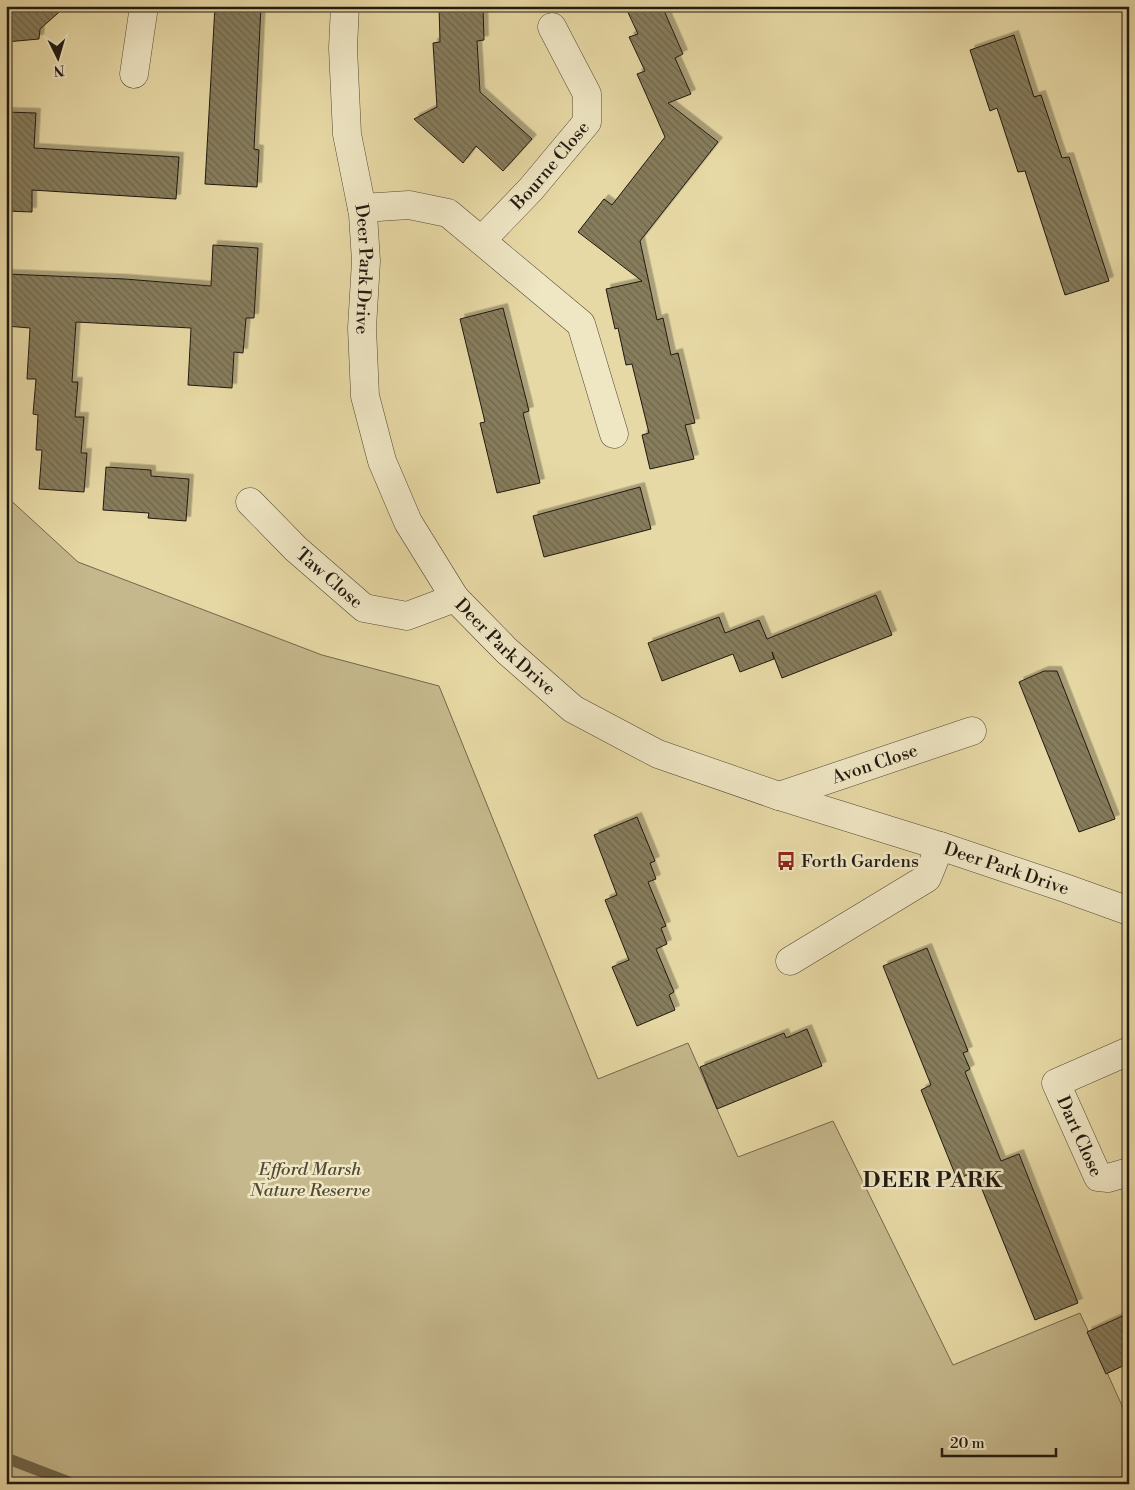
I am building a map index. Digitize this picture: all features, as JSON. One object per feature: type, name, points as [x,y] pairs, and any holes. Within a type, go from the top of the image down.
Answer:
[{"type":"street","points":[[134,74],[144,6]]},
{"type":"street","name":"Deer Park Drive","points":[[345,6],[344,48],[347,134],[362,208],[366,261],[362,328],[365,396],[382,461],[408,522],[455,598],[507,651],[573,709],[658,754],[778,796],[940,846],[1129,911]]},
{"type":"street","name":"Bourne Close","points":[[482,240],[531,189],[587,122],[587,94],[552,27]]},
{"type":"street","points":[[362,208],[409,205],[448,213],[581,324],[614,434]]},
{"type":"street","name":"Taw Close","points":[[250,502],[296,549],[364,608],[407,616],[455,598]]},
{"type":"street","name":"Avon Close","points":[[778,796],[972,730]]},
{"type":"street","points":[[790,961],[928,878],[940,846]]},
{"type":"street","name":"Dart Close","points":[[1129,1052],[1056,1083],[1098,1177],[1108,1178],[1129,1172]]},
{"type":"green space","name":"Efford Marsh Nature Reserve","points":[[6,496],[78,562],[322,655],[439,686],[598,1079],[688,1043],[738,1157],[833,1121],[953,1365],[1080,1313],[1129,1421],[1129,1484],[6,1484]]},
{"type":"building","points":[[6,6],[66,6],[40,29],[39,39],[6,42]]},
{"type":"building","points":[[215,6],[261,6],[254,149],[259,150],[257,187],[205,184]]},
{"type":"building","points":[[439,6],[483,6],[484,40],[477,41],[480,92],[532,139],[503,171],[476,146],[463,163],[414,119],[437,107],[433,43],[440,42]]},
{"type":"building","points":[[625,6],[662,6],[683,54],[675,58],[691,94],[668,103],[718,142],[640,241],[657,320],[663,318],[671,355],[678,353],[695,423],[685,425],[694,459],[650,469],[642,435],[649,433],[632,364],[626,365],[618,328],[615,329],[606,289],[642,281],[578,232],[604,199],[612,205],[665,137],[637,74],[645,71],[629,37],[638,34]]},
{"type":"building","points":[[1014,35],[1034,97],[1041,95],[1062,158],[1069,157],[1109,281],[1065,295],[1025,171],[1018,172],[997,108],[990,111],[970,50]]},
{"type":"building","points":[[6,112],[36,113],[34,148],[179,157],[176,199],[32,190],[32,212],[6,211]]},
{"type":"building","points":[[213,245],[258,248],[254,318],[246,318],[243,353],[234,352],[232,388],[188,385],[191,328],[76,322],[72,382],[78,382],[75,417],[84,417],[81,453],[87,453],[84,492],[39,489],[42,450],[36,450],[38,415],[33,414],[36,379],[27,379],[30,328],[6,326],[6,274],[125,279],[211,286]]},
{"type":"building","points":[[503,308],[529,411],[523,413],[540,483],[497,493],[480,423],[485,422],[460,319]]},
{"type":"building","points":[[106,467],[151,470],[151,476],[189,479],[186,521],[148,518],[149,513],[103,510]]},
{"type":"building","points":[[640,487],[651,529],[544,557],[533,516]]},
{"type":"building","points":[[876,595],[892,635],[782,678],[772,652],[774,659],[740,672],[733,654],[662,681],[648,643],[719,617],[725,633],[759,620],[767,639]]},
{"type":"building","points":[[1044,671],[1057,671],[1115,819],[1079,832],[1019,682]]},
{"type":"building","points":[[637,817],[655,861],[650,863],[656,879],[648,882],[666,926],[661,928],[667,944],[656,949],[674,992],[669,995],[675,1010],[637,1026],[612,967],[629,960],[605,900],[617,895],[594,835]]},
{"type":"building","points":[[927,948],[968,1051],[963,1053],[970,1069],[965,1072],[1001,1161],[1019,1154],[1078,1303],[1035,1320],[975,1172],[957,1179],[921,1090],[931,1085],[883,966]]},
{"type":"building","points":[[807,1029],[822,1066],[717,1109],[700,1067],[784,1033],[786,1038]]},
{"type":"building","points":[[1129,1313],[1129,1363],[1106,1374],[1087,1332]]},
{"type":"waterway","points":[[6,1458],[74,1484]]},
{"type":"place","name":"Forth Gardens","points":[[786,861]]},
{"type":"district","name":"DEER PARK","points":[[933,1179]]}]
